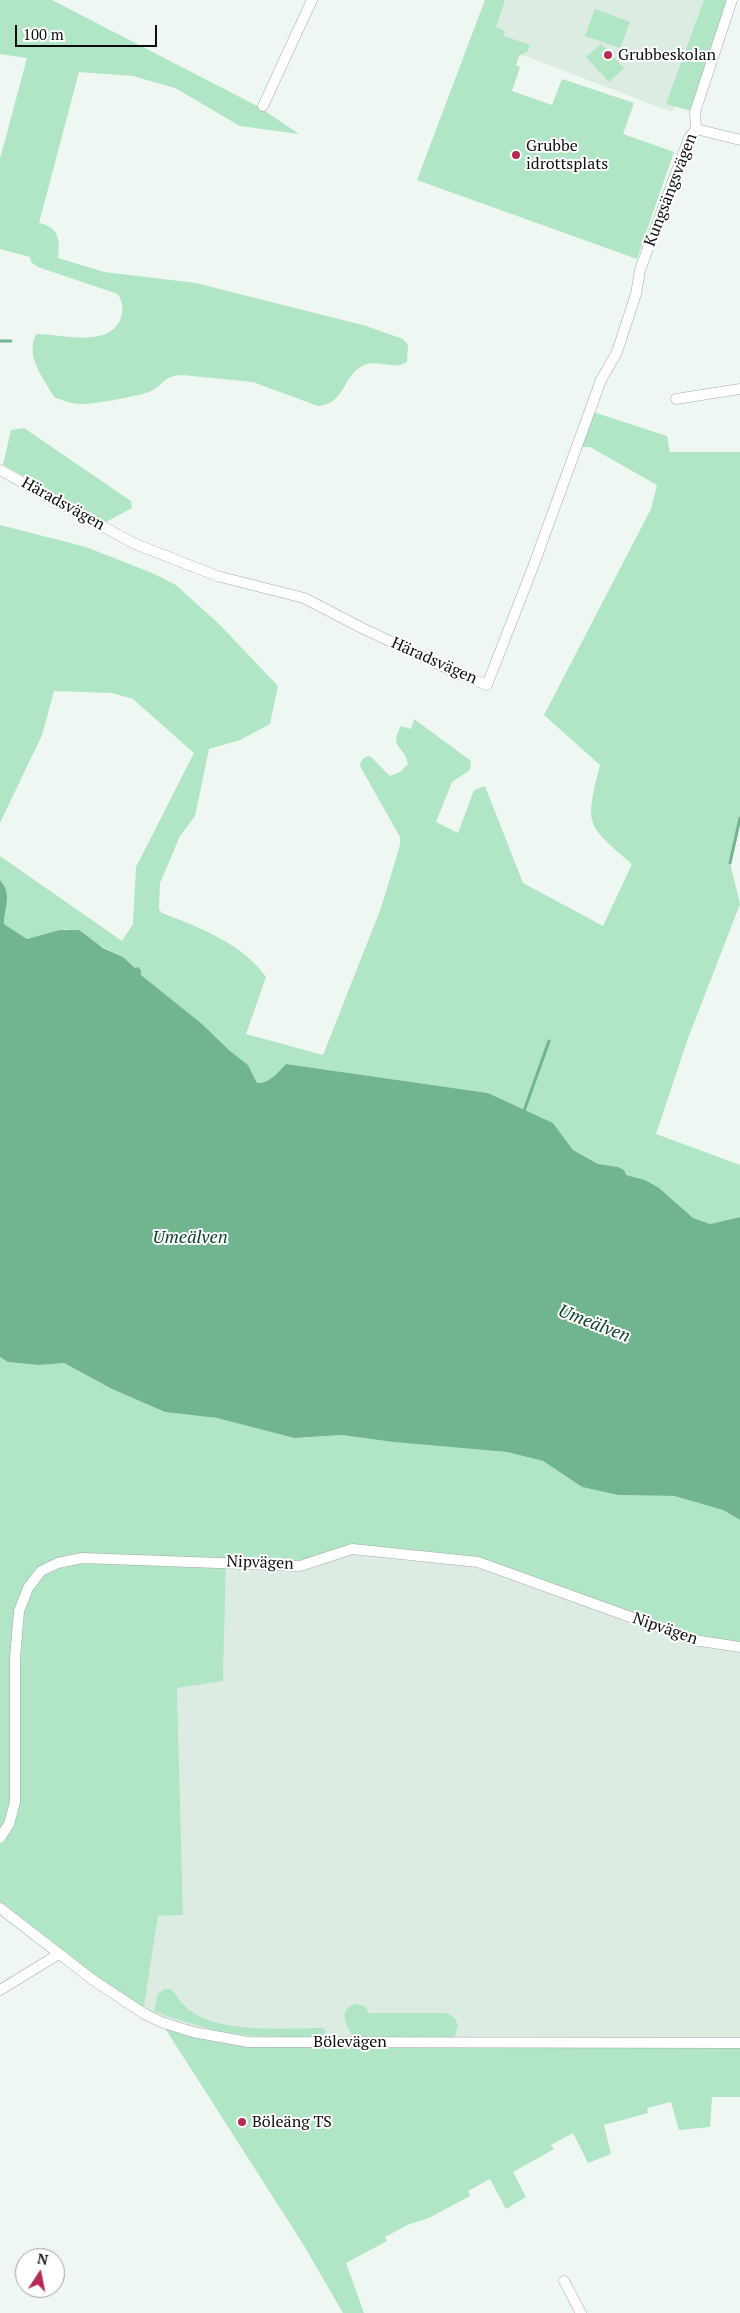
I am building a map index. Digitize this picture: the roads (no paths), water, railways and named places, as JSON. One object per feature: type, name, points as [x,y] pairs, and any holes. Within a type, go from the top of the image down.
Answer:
[{"type":"street","points":[[263,106],[312,0]]},
{"type":"street","name":"Kungsängsvägen","points":[[636,294],[640,270],[689,138],[696,129],[695,112],[732,0]]},
{"type":"street","points":[[696,129],[740,140]]},
{"type":"street","name":"Häradsvägen","points":[[0,470],[133,543],[217,576],[304,598],[360,627],[459,674],[487,685],[540,549],[601,380],[617,352],[636,294]]},
{"type":"street","points":[[676,399],[740,389]]},
{"type":"street","name":"Nipvägen","points":[[0,1838],[9,1824],[15,1802],[15,1658],[19,1612],[28,1588],[41,1571],[58,1563],[82,1558],[300,1566],[352,1549],[478,1562],[694,1640],[740,1647]]},
{"type":"street","name":"Bölevägen","points":[[0,1908],[58,1954],[118,1997],[161,2022],[193,2032],[248,2042],[740,2043]]},
{"type":"street","points":[[0,1990],[58,1954]]},
{"type":"street","points":[[564,2281],[581,2313]]},
{"type":"water","name":"Umeälven","points":[[0,880],[4,885],[7,896],[4,924],[27,939],[60,930],[79,930],[103,948],[123,957],[135,968],[138,967],[141,970],[141,975],[202,1024],[248,1065],[257,1083],[269,1080],[286,1064],[488,1093],[553,1123],[573,1150],[598,1164],[618,1167],[624,1170],[626,1175],[645,1180],[659,1188],[693,1218],[710,1224],[740,1217],[740,1520],[723,1510],[674,1496],[618,1495],[582,1487],[543,1461],[507,1452],[393,1442],[342,1435],[294,1438],[217,1418],[165,1412],[112,1389],[64,1363],[39,1365],[8,1362],[0,1357]]},
{"type":"waterway","points":[[0,341],[11,341]]},
{"type":"waterway","points":[[730,863],[740,818]]},
{"type":"waterway","points":[[524,1111],[549,1041]]},
{"type":"place","name":"Grubbeskolan","points":[[608,55]]},
{"type":"place","name":"Grubbe idrottsplats","points":[[516,155]]},
{"type":"place","name":"Böleäng TS","points":[[242,2122]]}]
